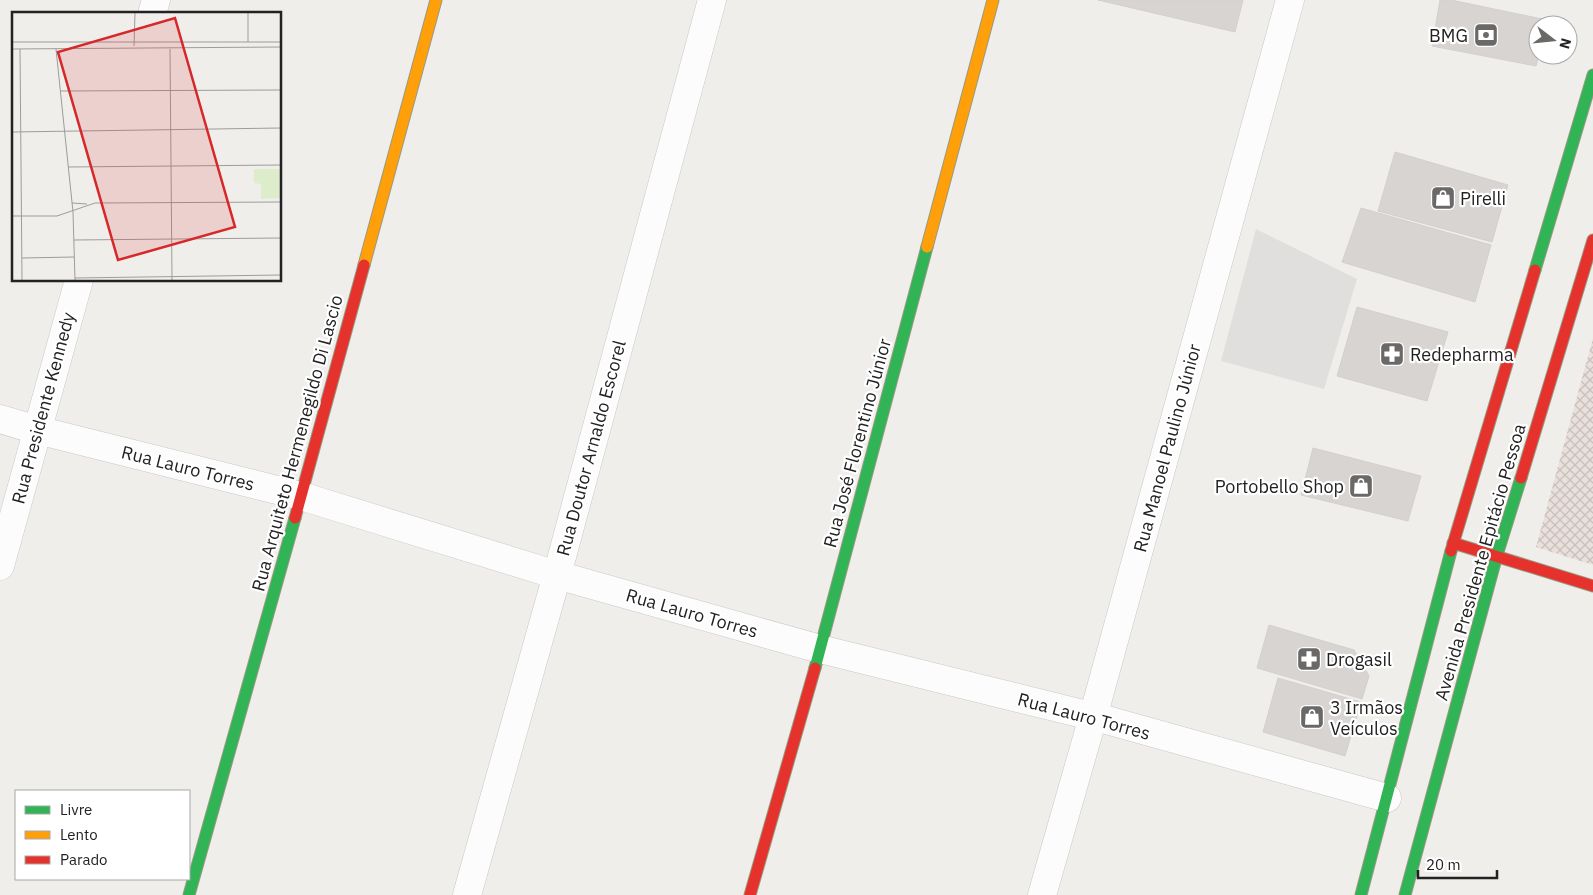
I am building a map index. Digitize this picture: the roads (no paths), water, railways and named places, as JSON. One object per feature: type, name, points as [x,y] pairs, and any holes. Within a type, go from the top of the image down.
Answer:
[{"type":"main road","name":"Rua Arquiteto Hermenegildo Di Lascio","points":[[189,895],[302,496],[436,0]]},
{"type":"main road","name":"Rua José Florentino Júnior","points":[[750,895],[820,649],[993,0]]},
{"type":"main road","name":"Avenida Presidente Epitácio Pessoa","points":[[1361,895],[1453,543],[1593,75]]},
{"type":"main road","name":"Avenida Presidente Epitácio Pessoa","points":[[1405,895],[1497,555],[1593,240]]},
{"type":"main road","points":[[1453,543],[1593,586]]},
{"type":"street","name":"Rua Doutor Arnaldo Escorel","points":[[467,895],[557,576],[712,0]]},
{"type":"street","name":"Rua Manoel Paulino Júnior","points":[[1042,895],[1093,717],[1290,0]]},
{"type":"street","name":"Rua Presidente Kennedy","points":[[0,566],[79,281]]},
{"type":"street","name":"Rua Lauro Torres","points":[[0,419],[37,430],[302,496],[557,576],[820,649],[1093,717],[1387,798]]},
{"type":"place","name":"BMG","points":[[1486,35]]},
{"type":"place","name":"Pirelli","points":[[1443,198]]},
{"type":"place","name":"Redepharma","points":[[1392,354]]},
{"type":"place","name":"Portobello Shop","points":[[1361,486]]},
{"type":"place","name":"Drogasil","points":[[1309,659]]},
{"type":"place","name":"3 Irmãos Veículos","points":[[1312,717]]}]
